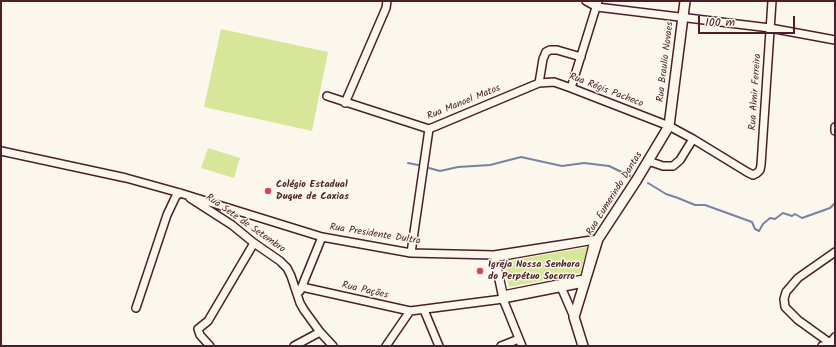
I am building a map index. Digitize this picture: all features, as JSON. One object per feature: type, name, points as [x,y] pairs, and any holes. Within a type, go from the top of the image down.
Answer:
[{"type":"street","points":[[345,103],[388,1]]},
{"type":"street","points":[[586,1],[682,18],[770,28],[835,40]]},
{"type":"street","name":"Rua Braulio Novaes","points":[[669,126],[685,1]]},
{"type":"street","name":"Rua Almir Ferreira","points":[[747,172],[753,174],[757,173],[760,170],[761,165],[772,1]]},
{"type":"street","points":[[571,88],[597,4]]},
{"type":"street","points":[[539,83],[543,59],[546,52],[550,50],[557,50],[581,57]]},
{"type":"street","name":"Rua Régis Pacheco","points":[[539,83],[554,82],[669,126],[747,172]]},
{"type":"street","name":"Rua Manoel Matos","points":[[327,96],[429,129],[539,83]]},
{"type":"street","name":"Rua Eumerindo Dantas","points":[[574,317],[598,239],[669,126]]},
{"type":"street","points":[[411,253],[429,129]]},
{"type":"street","points":[[648,161],[663,166],[673,166],[680,160],[693,139]]},
{"type":"street","name":"Rua Presidente Dultra","points":[[1,151],[126,178],[322,237],[411,253],[494,257],[598,239]]},
{"type":"street","points":[[136,308],[167,215],[176,196],[183,194]]},
{"type":"street","name":"Rua Sete de Setembro","points":[[183,194],[232,226],[280,261],[287,268],[299,295],[300,303],[320,332],[333,346]]},
{"type":"street","points":[[299,295],[322,237]]},
{"type":"street","points":[[593,241],[584,278],[504,294],[497,263],[494,257],[504,256],[593,241]]},
{"type":"street","points":[[210,346],[200,335],[198,329],[208,321],[254,243]]},
{"type":"street","points":[[832,344],[798,320],[785,307],[784,300],[786,292],[798,278],[835,252]]},
{"type":"street","points":[[494,257],[503,299],[522,346]]},
{"type":"street","name":"Rua Pações","points":[[302,287],[410,311],[503,299],[584,283]]},
{"type":"street","points":[[561,287],[574,317],[583,346]]},
{"type":"street","points":[[424,310],[439,346]]},
{"type":"street","points":[[386,346],[410,311]]},
{"type":"street","points":[[294,346],[320,332]]},
{"type":"street","points":[[832,344],[835,337]]},
{"type":"street","points":[[501,346],[519,338]]},
{"type":"street","points":[[822,346],[832,344]]},
{"type":"green space","points":[[221,29],[328,52],[312,131],[204,107]]},
{"type":"green space","points":[[208,148],[240,158],[234,178],[201,168]]},
{"type":"green space","points":[[588,247],[582,273],[509,287],[503,262]]},
{"type":"waterway","points":[[429,168],[440,171],[458,167],[490,165],[521,157],[562,166],[584,163],[609,166],[630,176]]},
{"type":"waterway","points":[[408,163],[418,165]]},
{"type":"waterway","points":[[648,183],[666,194],[695,205],[705,205],[752,222],[755,229],[759,231],[763,224],[770,218],[775,219],[783,213],[792,216],[795,214],[802,218],[830,208],[835,203]]},
{"type":"place","name":"Colégio Estadual Duque de Caxias","points":[[268,191]]},
{"type":"place","name":"Igreja Nossa Senhora do Perpétuo Socorro","points":[[480,271]]}]
